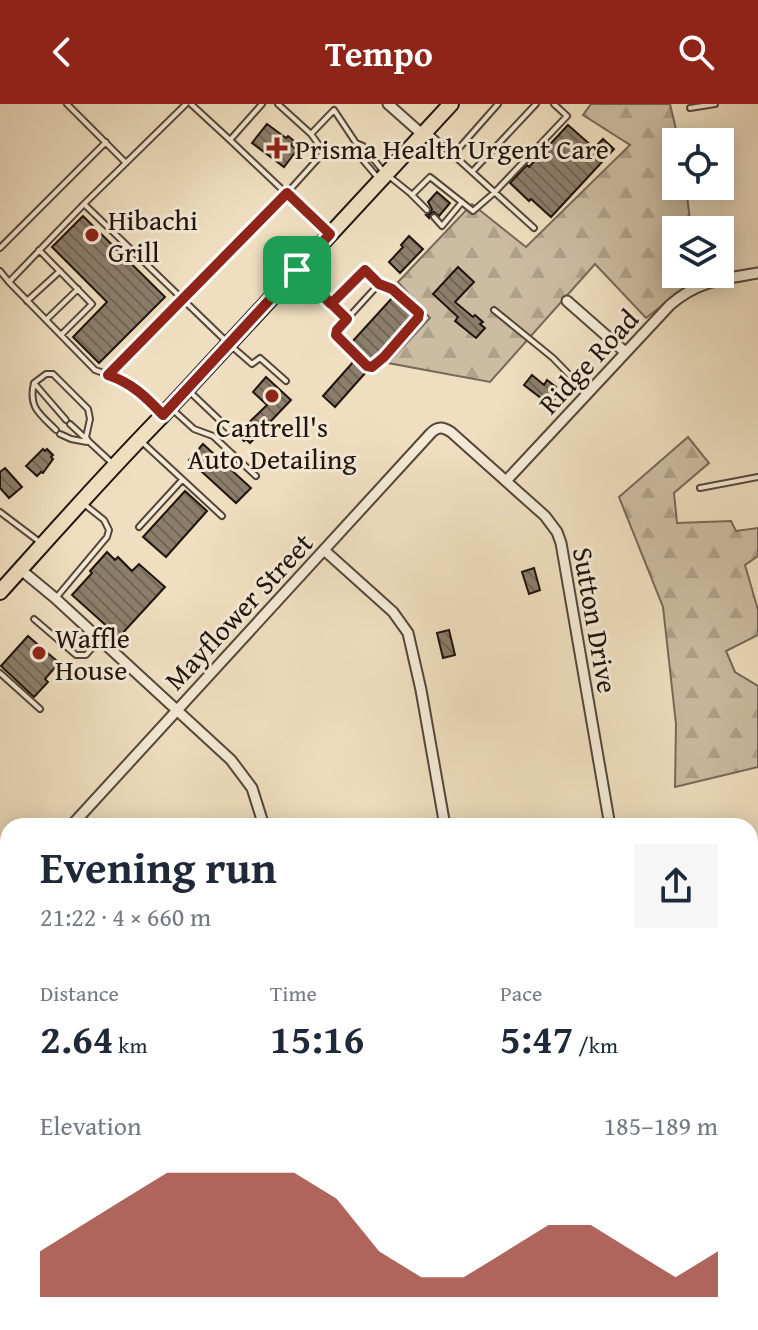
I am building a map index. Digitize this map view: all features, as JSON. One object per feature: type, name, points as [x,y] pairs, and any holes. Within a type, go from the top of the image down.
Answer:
[{"type":"main road","points":[[0,592],[114,465],[451,104]]},
{"type":"street","points":[[388,104],[425,133]]},
{"type":"street","name":"Ridge Road","points":[[506,481],[681,295],[707,282],[758,273]]},
{"type":"street","points":[[567,301],[625,352]]},
{"type":"street","name":"Sutton Drive","points":[[439,428],[451,432],[553,525],[561,543],[609,818]]},
{"type":"street","name":"Mayflower Street","points":[[78,818],[431,433],[439,428]]},
{"type":"street","points":[[324,550],[393,612],[408,633],[444,818]]},
{"type":"street","points":[[20,569],[239,769],[252,788],[261,818]]},
{"type":"lane","points":[[67,104],[126,163]]},
{"type":"lane","points":[[9,282],[84,204],[189,104],[330,234]]},
{"type":"lane","points":[[230,140],[262,104]]},
{"type":"lane","points":[[108,375],[324,152],[311,134],[278,104]]},
{"type":"lane","points":[[453,155],[498,104]]},
{"type":"lane","points":[[472,172],[536,104]]},
{"type":"lane","points":[[412,195],[430,177],[473,211],[567,116],[554,104]]},
{"type":"lane","points":[[690,108],[715,104]]},
{"type":"lane","points":[[311,134],[334,110],[356,143],[356,152],[427,210]]},
{"type":"lane","points":[[425,133],[534,228]]},
{"type":"lane","points":[[0,248],[106,142]]},
{"type":"lane","points":[[434,217],[442,226],[462,202]]},
{"type":"lane","points":[[84,204],[229,344],[252,364],[260,358],[286,381]]},
{"type":"lane","points":[[39,250],[92,304],[61,335]]},
{"type":"lane","points":[[297,270],[347,319]]},
{"type":"lane","points":[[331,304],[365,270],[419,313],[418,318],[372,367],[364,364],[336,335],[337,330],[379,284]]},
{"type":"lane","points":[[0,271],[95,370],[123,380],[194,429],[213,436],[256,476]]},
{"type":"lane","points":[[27,301],[60,271]]},
{"type":"lane","points":[[46,320],[78,289]]},
{"type":"lane","points":[[494,310],[553,358],[588,394]]},
{"type":"lane","points":[[46,374],[53,374],[88,409],[90,419],[86,437],[89,442],[71,439],[58,432],[34,408],[31,394],[34,383],[46,374]]},
{"type":"lane","points":[[34,383],[68,422],[114,465]]},
{"type":"lane","points":[[187,389],[232,432]]},
{"type":"lane","points":[[139,439],[222,516]]},
{"type":"lane","points":[[700,488],[758,477]]},
{"type":"lane","points":[[139,527],[182,480]]},
{"type":"lane","points":[[55,598],[107,537],[109,530],[104,520],[82,503]]},
{"type":"lane","points":[[0,512],[43,545]]},
{"type":"lane","points":[[34,619],[76,655],[86,655],[99,640]]},
{"type":"lane","points":[[0,673],[40,709]]},
{"type":"green space","points":[[591,104],[670,104],[676,128],[662,128],[662,200],[688,200],[689,216],[662,216],[662,288],[684,288],[646,318],[595,264],[490,382],[388,363],[430,318],[398,282],[472,204],[526,247],[630,145],[583,115]]},
{"type":"green space","points":[[688,437],[709,463],[674,493],[677,523],[731,521],[736,531],[758,528],[758,556],[745,565],[758,610],[758,635],[726,651],[735,672],[758,686],[758,767],[675,787],[676,724],[663,607],[619,497]]},
{"type":"building","name":"Prisma Health Urgent Care","points":[[267,124],[294,141],[291,145],[297,150],[284,167],[252,143]]},
{"type":"building","points":[[568,125],[594,148],[603,139],[614,149],[551,217],[510,183]]},
{"type":"building","points":[[437,192],[450,203],[439,216],[434,212],[430,214],[432,209],[428,202]]},
{"type":"building","points":[[83,216],[165,297],[99,363],[73,337],[107,302],[52,247]]},
{"type":"building","points":[[409,236],[423,249],[400,273],[389,262]]},
{"type":"building","points":[[458,267],[474,282],[455,302],[483,322],[480,324],[485,328],[476,338],[455,321],[458,317],[433,294]]},
{"type":"building","points":[[393,297],[413,316],[371,361],[367,360],[351,343]]},
{"type":"building","points":[[354,361],[367,371],[335,407],[323,396]]},
{"type":"building","points":[[532,375],[544,385],[547,380],[556,387],[553,391],[558,395],[550,405],[524,385]]},
{"type":"building","points":[[266,377],[291,400],[250,443],[237,434],[267,405],[253,392]]},
{"type":"building","points":[[203,444],[251,488],[236,503],[189,460]]},
{"type":"building","points":[[43,449],[53,455],[53,459],[37,476],[26,466]]},
{"type":"building","points":[[5,468],[22,487],[9,498],[0,488],[0,472]]},
{"type":"building","points":[[185,491],[207,511],[166,557],[143,537]]},
{"type":"building","points":[[107,552],[115,560],[118,557],[132,571],[139,564],[165,587],[119,637],[72,595]]},
{"type":"building","points":[[534,568],[540,590],[529,594],[522,572]]},
{"type":"building","points":[[449,630],[455,655],[443,658],[437,633]]},
{"type":"building","points":[[28,636],[57,661],[45,679],[48,682],[34,697],[1,666]]},
{"type":"place","name":"Prisma Health Urgent Care","points":[[277,148]]},
{"type":"place","name":"Hibachi Grill","points":[[92,235]]},
{"type":"place","name":"Cantrell's Auto Detailing","points":[[272,396]]},
{"type":"place","name":"Waffle House","points":[[39,653]]},
{"type":"route","points":[[297,270],[163,415],[142,393],[123,380],[108,375],[287,193],[330,234],[297,270],[331,304],[365,270],[419,313],[418,318],[384,357],[372,367],[367,366],[336,335],[347,319],[297,270]]}]
